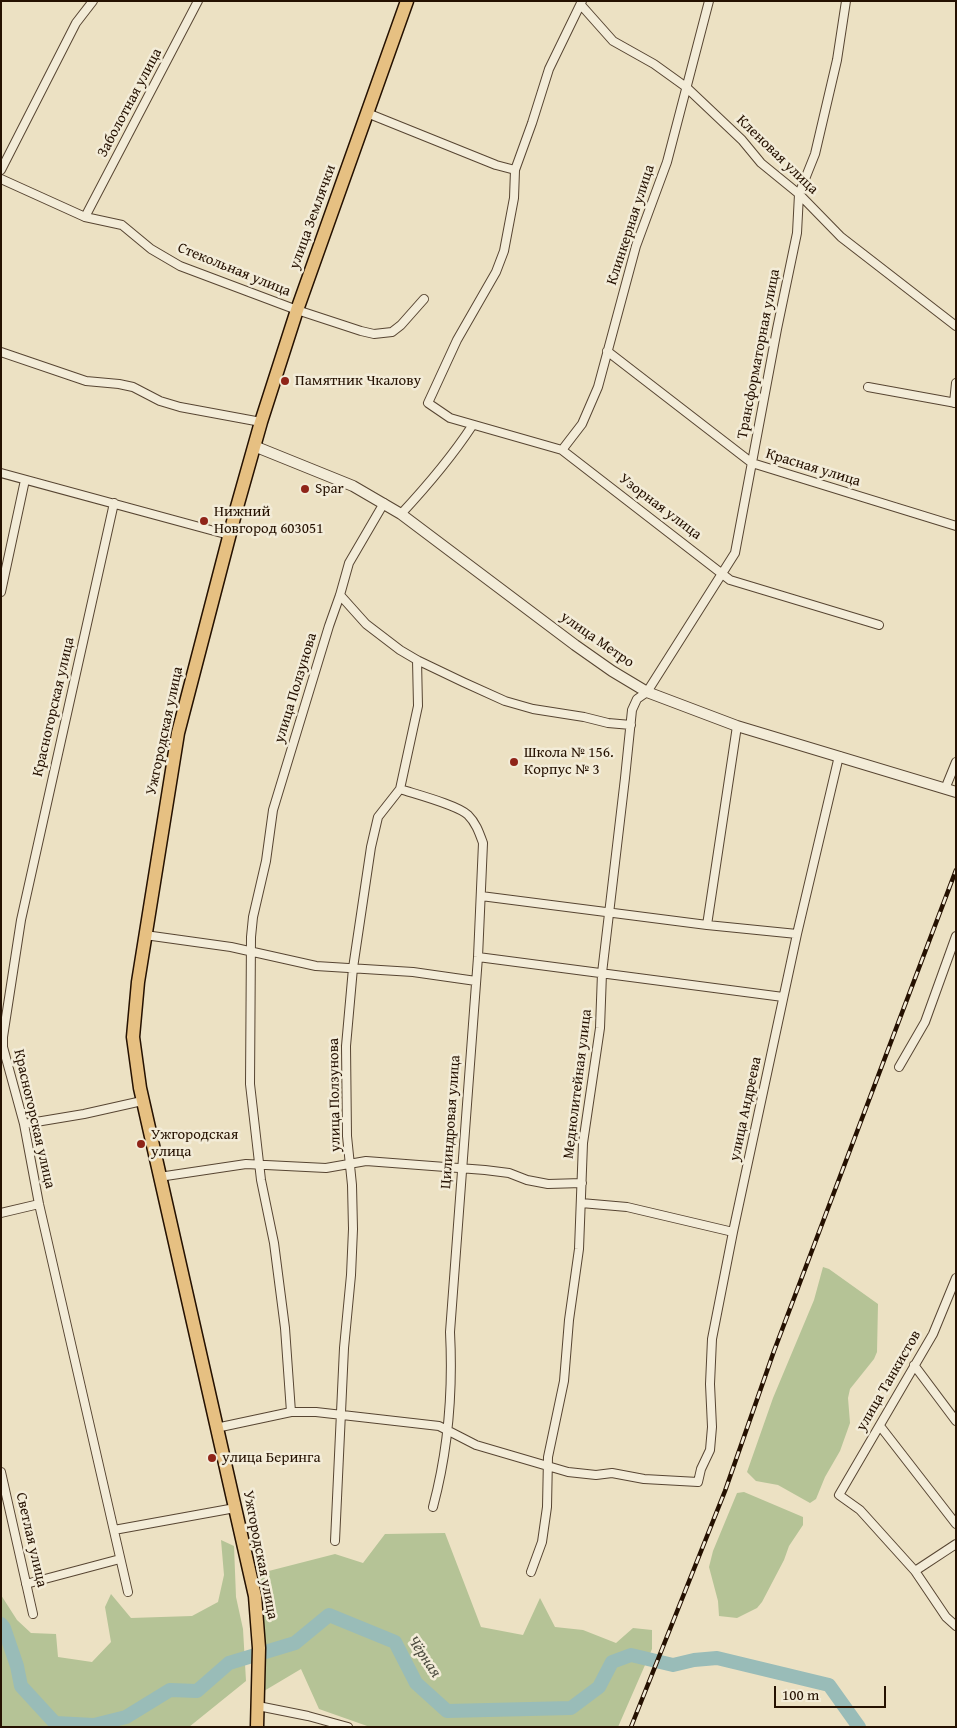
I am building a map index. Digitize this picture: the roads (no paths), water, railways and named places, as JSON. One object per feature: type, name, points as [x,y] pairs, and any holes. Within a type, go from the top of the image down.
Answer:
[{"type":"main road","name":"улица Землячки","points":[[254,446],[297,310],[407,1]]},
{"type":"main road","name":"Ужгородская улица","points":[[254,446],[178,733],[138,982],[133,1037],[142,1101],[255,1596],[259,1648],[257,1727]]},
{"type":"street","points":[[1,170],[76,23],[94,1]]},
{"type":"street","name":"Заболотная улица","points":[[86,217],[198,1]]},
{"type":"street","name":"Клинкерная улица","points":[[562,450],[582,424],[598,387],[636,246],[667,162],[709,1]]},
{"type":"street","name":"Трансформаторная улица","points":[[647,692],[735,553],[797,233],[799,194],[815,154],[836,60],[846,1]]},
{"type":"street","points":[[367,113],[496,165],[515,170],[549,69],[581,3]]},
{"type":"street","name":"Кленовая улица","points":[[581,3],[613,41],[654,64],[686,87],[742,140],[761,162],[799,194],[841,237],[956,326]]},
{"type":"street","name":"Узорная улица","points":[[515,170],[514,198],[504,251],[496,272],[457,340],[428,403],[450,418],[472,426],[562,450],[723,572],[730,580],[879,625]]},
{"type":"street","name":"Стекольная улица","points":[[1,180],[86,217],[122,225],[152,249],[180,266],[297,310],[361,331],[383,334],[392,332],[401,325],[424,299]]},
{"type":"street","name":"Красная улица","points":[[607,351],[752,463],[956,526]]},
{"type":"street","points":[[1,352],[86,381],[132,387],[180,407],[261,422]]},
{"type":"street","points":[[868,387],[955,403],[956,383]]},
{"type":"street","points":[[401,514],[425,489],[472,426]]},
{"type":"street","name":"улица Метро","points":[[254,446],[353,486],[384,503],[575,645],[647,692],[737,726],[956,792]]},
{"type":"street","points":[[1,473],[229,535]]},
{"type":"street","points":[[1,592],[25,480]]},
{"type":"street","name":"Красногорская улица","points":[[114,503],[21,920],[2,1047],[24,1124],[39,1204],[128,1592]]},
{"type":"street","name":"улица Ползунова","points":[[291,1412],[274,1243],[261,1180],[250,1084],[251,936],[253,917],[266,862],[273,810],[340,595],[348,563],[384,503]]},
{"type":"street","points":[[340,595],[366,624],[400,650],[417,660],[514,704],[608,723],[631,725]]},
{"type":"street","name":"улица Ползунова","points":[[335,1541],[344,1348],[352,1247],[352,1185],[347,1136],[346,1046],[353,968],[370,847],[378,817],[400,789],[418,706],[417,660]]},
{"type":"street","name":"Меднолитейная улица","points":[[531,1572],[542,1542],[547,1507],[547,1465],[564,1381],[569,1320],[580,1249],[583,1143],[600,1028],[602,973],[608,913],[632,710],[638,699],[647,692]]},
{"type":"street","points":[[707,925],[737,726]]},
{"type":"street","name":"улица Андреева","points":[[547,1465],[568,1472],[596,1475],[612,1473],[644,1479],[698,1482],[701,1469],[710,1450],[712,1426],[710,1384],[712,1339],[797,934],[839,756]]},
{"type":"street","points":[[945,789],[956,762]]},
{"type":"street","name":"Цилиндровая улица","points":[[400,789],[442,802],[466,813],[478,827],[483,843],[478,957],[450,1332],[452,1365],[447,1430],[433,1508]]},
{"type":"street","points":[[481,896],[707,925],[797,934]]},
{"type":"street","points":[[145,935],[231,947],[316,966],[413,972],[476,981]]},
{"type":"street","points":[[900,1067],[925,1022],[956,936]]},
{"type":"street","points":[[478,957],[784,997]]},
{"type":"street","points":[[24,1124],[84,1114],[142,1101]]},
{"type":"street","points":[[159,1177],[246,1164],[326,1168],[379,1162],[462,1168],[509,1174],[548,1184],[582,1183]]},
{"type":"street","points":[[581,1203],[627,1207],[733,1232]]},
{"type":"street","points":[[1,1213],[39,1204]]},
{"type":"street","name":"улица Танкистов","points":[[915,1570],[860,1510],[839,1495],[932,1334],[956,1278]]},
{"type":"street","points":[[950,1295],[956,1302]]},
{"type":"street","points":[[914,1365],[956,1421]]},
{"type":"street","points":[[216,1428],[291,1412],[316,1412],[428,1424],[440,1426],[476,1445],[547,1465]]},
{"type":"street","points":[[880,1426],[956,1524]]},
{"type":"street","name":"Светлая улица","points":[[1,1472],[34,1614]]},
{"type":"street","points":[[114,1530],[236,1508]]},
{"type":"street","points":[[956,1544],[915,1570],[946,1617],[956,1626]]},
{"type":"street","points":[[26,1584],[120,1558]]},
{"type":"street","points":[[258,1706],[308,1716],[348,1727]]},
{"type":"waterway","name":"Чёрная","points":[[1,1624],[17,1666],[21,1686],[55,1723],[94,1725],[126,1717],[170,1690],[197,1691],[229,1663],[295,1643],[329,1615],[395,1642],[416,1683],[447,1711],[571,1708],[599,1687],[612,1662],[631,1655],[673,1665],[694,1660],[717,1658],[829,1685],[859,1727]]},
{"type":"railway","points":[[631,1727],[725,1491],[774,1351],[956,870]]},
{"type":"place","name":"Памятник Чкалову","points":[[285,381]]},
{"type":"place","name":"Spar","points":[[305,489]]},
{"type":"place","name":"Нижний Новгород 603051","points":[[204,521]]},
{"type":"place","name":"Школа № 156. Корпус № 3","points":[[514,762]]},
{"type":"place","name":"Ужгородская улица","points":[[141,1144]]},
{"type":"place","name":"улица Беринга","points":[[212,1458]]}]
